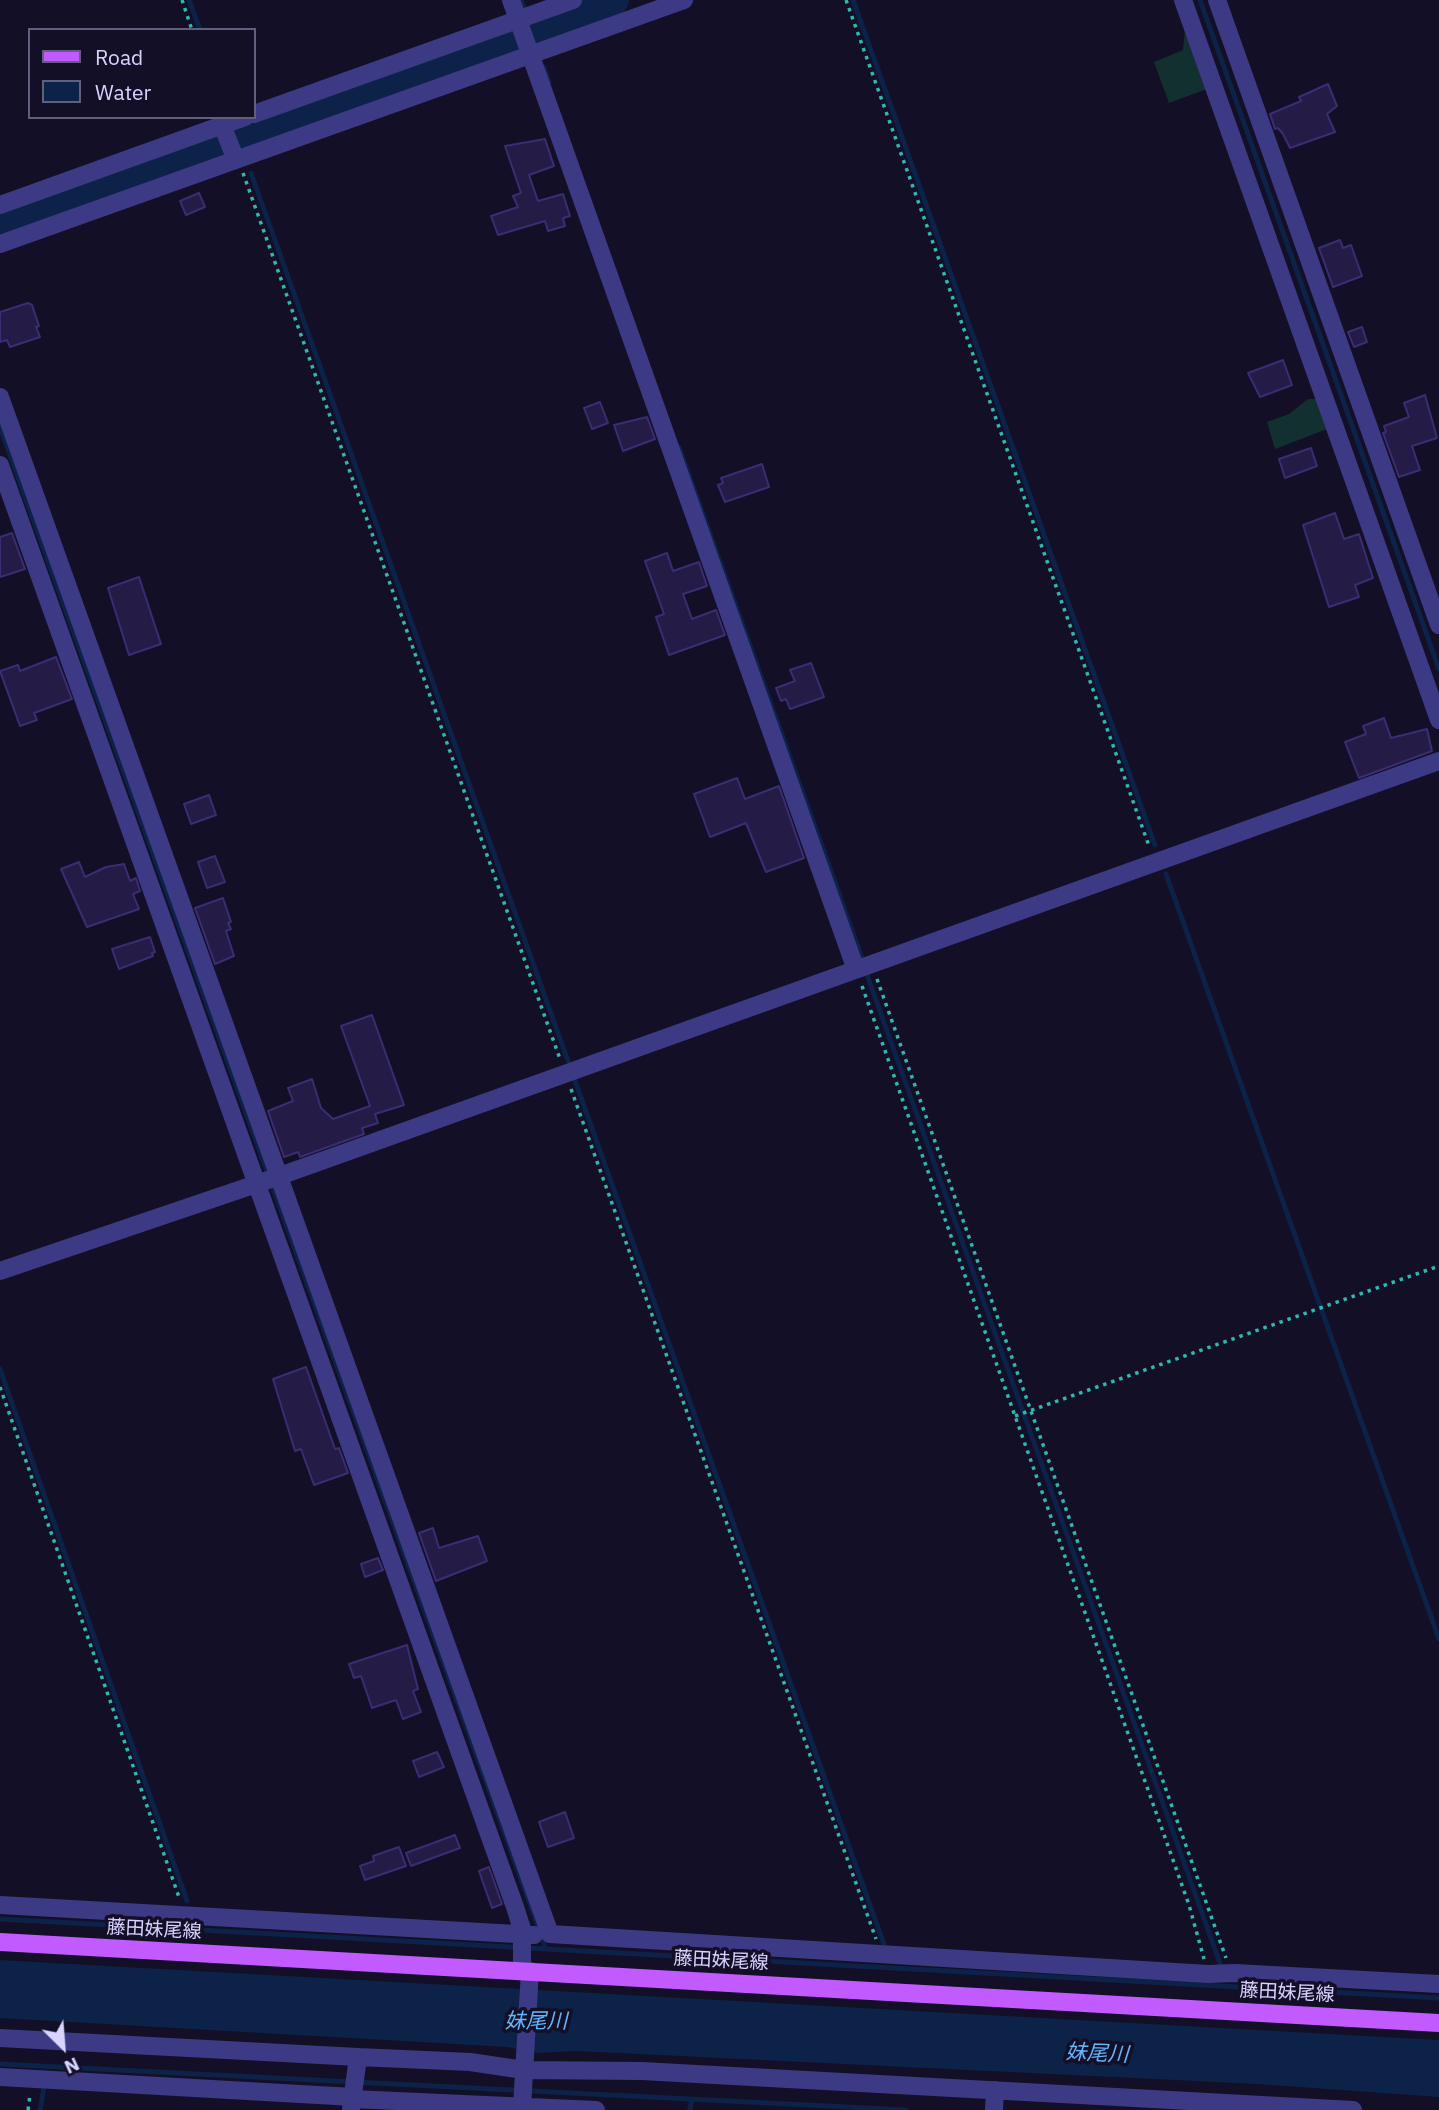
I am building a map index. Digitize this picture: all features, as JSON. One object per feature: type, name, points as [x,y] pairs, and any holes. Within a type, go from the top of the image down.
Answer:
[{"type":"main road","name":"藤田妹尾線","points":[[0,1942],[531,1950],[1439,2023]]},
{"type":"street","points":[[511,0],[524,29],[863,965]]},
{"type":"street","points":[[0,244],[233,154],[524,29],[573,0]]},
{"type":"street","points":[[256,113],[524,29],[684,0]]},
{"type":"street","points":[[1183,0],[1439,720]]},
{"type":"street","points":[[1217,0],[1439,625]]},
{"type":"street","points":[[0,205],[231,123],[233,154]]},
{"type":"street","points":[[0,397],[148,804],[269,1179],[531,1950]]},
{"type":"street","points":[[0,465],[269,1179],[531,1950],[524,2084]]},
{"type":"street","points":[[0,1271],[269,1179],[1439,761]]},
{"type":"street","points":[[0,1905],[438,1927],[531,1950],[556,1936],[1439,1984]]},
{"type":"street","points":[[0,2038],[470,2062],[596,2110]]},
{"type":"street","points":[[357,2096],[358,2057]]},
{"type":"street","points":[[0,2077],[357,2096],[524,2084],[642,2071],[994,2102],[1353,2110]]},
{"type":"path","points":[[182,0],[191,28]]},
{"type":"path","points":[[846,0],[1155,861]]},
{"type":"path","points":[[863,965],[1029,1411],[1221,1974]]},
{"type":"path","points":[[863,965],[1189,1905],[1221,1974]]},
{"type":"path","points":[[1017,1415],[1439,1266]]},
{"type":"path","points":[[0,1387],[186,1916]]},
{"type":"green space","points":[[1185,30],[1207,89],[1169,103],[1154,62],[1183,50]]},
{"type":"green space","points":[[1308,399],[1316,399],[1327,429],[1275,449],[1267,422],[1289,414]]},
{"type":"water","name":"妹尾川","points":[[0,1960],[1439,2040],[1439,2097],[1257,2084],[576,2051],[537,2053],[507,2047],[0,2018]]},
{"type":"building","points":[[1328,84],[1337,106],[1327,114],[1335,132],[1290,148],[1283,134],[1278,128],[1275,129],[1270,114],[1301,101],[1299,97]]},
{"type":"building","points":[[545,139],[554,166],[529,175],[538,201],[563,194],[570,216],[563,218],[565,226],[548,231],[545,221],[498,235],[491,216],[518,207],[513,196],[521,193],[505,146]]},
{"type":"building","points":[[199,193],[205,207],[186,215],[180,201]]},
{"type":"building","points":[[1340,240],[1343,248],[1351,245],[1362,276],[1333,287],[1319,248]]},
{"type":"building","points":[[28,303],[32,305],[40,337],[10,347],[7,340],[0,342],[0,312]]},
{"type":"building","points":[[1362,327],[1367,342],[1354,347],[1348,332]]},
{"type":"building","points":[[1283,360],[1292,385],[1260,397],[1248,373]]},
{"type":"building","points":[[1425,395],[1437,438],[1412,446],[1420,470],[1399,477],[1383,433],[1386,432],[1384,426],[1409,417],[1404,403]]},
{"type":"building","points":[[600,402],[608,423],[592,429],[584,408]]},
{"type":"building","points":[[647,417],[655,439],[623,451],[614,425]]},
{"type":"building","points":[[1311,448],[1317,466],[1285,478],[1279,459]]},
{"type":"building","points":[[762,464],[769,487],[725,502],[718,485],[723,483],[721,478]]},
{"type":"building","points":[[1335,513],[1344,539],[1359,534],[1373,578],[1355,585],[1359,597],[1329,607],[1303,525]]},
{"type":"building","points":[[12,533],[25,569],[0,577],[0,537]]},
{"type":"building","points":[[667,553],[673,571],[699,562],[707,586],[683,594],[692,619],[716,610],[725,635],[669,655],[656,617],[664,614],[645,561]]},
{"type":"building","points":[[139,577],[161,644],[129,655],[108,588]]},
{"type":"building","points":[[56,657],[72,699],[34,713],[37,720],[20,726],[0,671],[18,665],[20,671]]},
{"type":"building","points":[[811,663],[824,697],[790,709],[786,699],[781,701],[776,688],[795,681],[790,670]]},
{"type":"building","points":[[1384,718],[1391,738],[1427,729],[1432,751],[1359,778],[1345,742],[1366,734],[1363,726]]},
{"type":"building","points":[[737,778],[745,799],[779,786],[804,858],[766,872],[746,823],[710,837],[694,794]]},
{"type":"building","points":[[209,795],[216,815],[191,824],[184,804]]},
{"type":"building","points":[[215,856],[225,882],[207,888],[198,862]]},
{"type":"building","points":[[79,862],[85,877],[106,867],[124,864],[130,881],[136,878],[140,891],[133,894],[139,909],[87,927],[61,869]]},
{"type":"building","points":[[223,898],[231,922],[228,923],[231,929],[226,931],[234,956],[215,964],[195,908]]},
{"type":"building","points":[[150,937],[155,952],[152,953],[153,956],[119,969],[112,949]]},
{"type":"building","points":[[372,1015],[404,1105],[375,1114],[378,1123],[362,1128],[364,1134],[300,1157],[298,1152],[284,1157],[268,1111],[293,1101],[288,1088],[312,1079],[321,1108],[333,1119],[370,1106],[341,1026]]},
{"type":"building","points":[[306,1367],[335,1449],[339,1448],[348,1473],[314,1485],[301,1449],[295,1451],[273,1379]]},
{"type":"building","points":[[433,1528],[439,1548],[478,1536],[487,1561],[436,1581],[419,1533]]},
{"type":"building","points":[[378,1558],[383,1570],[365,1577],[361,1564]]},
{"type":"building","points":[[407,1645],[418,1689],[413,1691],[421,1712],[403,1719],[396,1700],[372,1708],[361,1676],[354,1678],[349,1664]]},
{"type":"building","points":[[437,1752],[444,1767],[419,1777],[413,1761]]},
{"type":"building","points":[[565,1812],[574,1838],[548,1847],[539,1822]]},
{"type":"building","points":[[455,1835],[460,1848],[411,1866],[406,1853]]},
{"type":"building","points":[[399,1847],[406,1866],[365,1880],[360,1866],[374,1861],[373,1856]]},
{"type":"building","points":[[489,1867],[502,1904],[492,1908],[479,1871]]},
{"type":"waterway","points":[[189,0],[199,28]]},
{"type":"waterway","points":[[521,0],[534,37]]},
{"type":"waterway","points":[[0,218],[613,0]]},
{"type":"waterway","points":[[853,0],[1155,845]]},
{"type":"waterway","points":[[1200,0],[1439,669]]},
{"type":"waterway","points":[[544,67],[549,82]]},
{"type":"waterway","points":[[234,125],[240,142]]},
{"type":"waterway","points":[[251,173],[568,1061]]},
{"type":"waterway","points":[[0,427],[546,1949]]},
{"type":"waterway","points":[[679,447],[862,958]]},
{"type":"waterway","points":[[1166,874],[1439,1639]]},
{"type":"waterway","points":[[866,972],[1222,1969]]},
{"type":"waterway","points":[[574,1078],[884,1944]]},
{"type":"waterway","points":[[0,1369],[187,1901]]},
{"type":"waterway","points":[[0,1919],[1439,1998]]},
{"type":"waterway","points":[[0,2064],[906,2110]]},
{"type":"waterway","points":[[40,2110],[44,2087]]},
{"type":"waterway","points":[[690,2110],[692,2099]]}]
